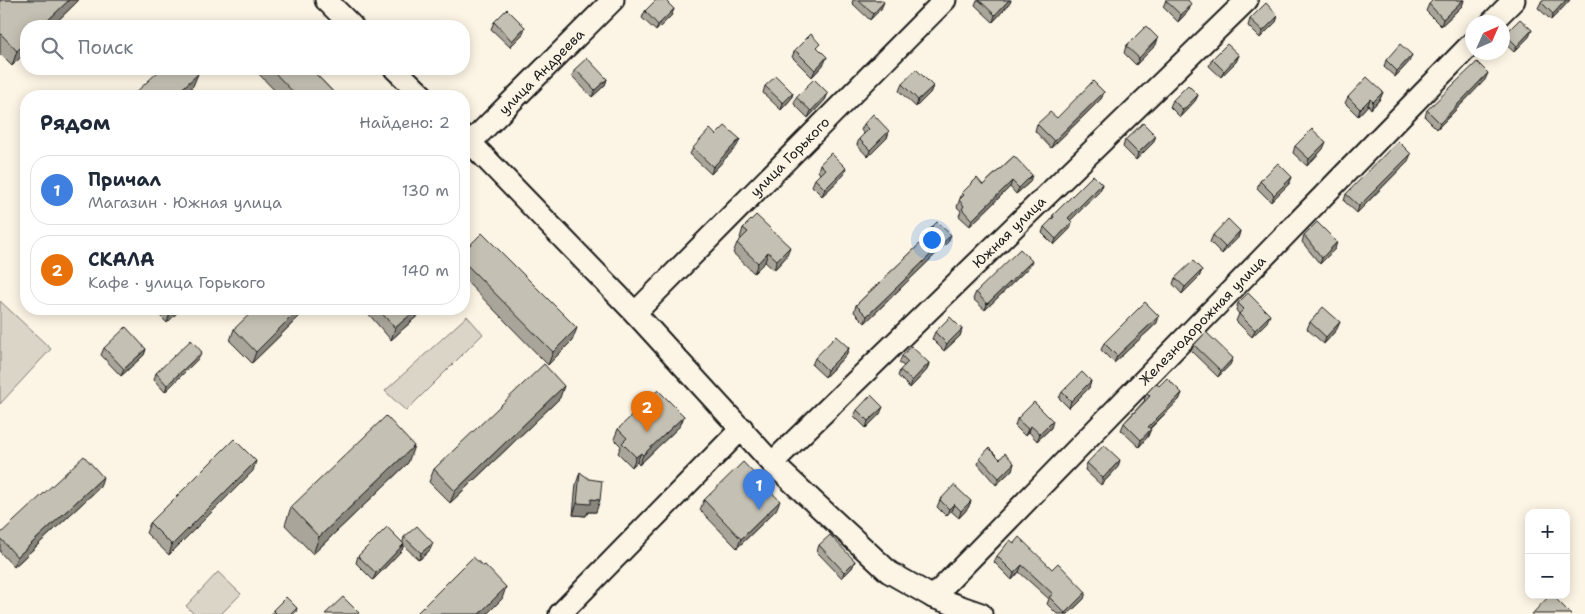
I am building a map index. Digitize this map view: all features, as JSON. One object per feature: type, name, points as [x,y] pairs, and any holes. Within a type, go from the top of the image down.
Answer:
[{"type":"street","points":[[326,0],[346,20]]},
{"type":"street","name":"улица Андреева","points":[[470,137],[613,0]]},
{"type":"street","name":"улица Горького","points":[[635,313],[944,0]]},
{"type":"street","name":"Южная улица","points":[[772,463],[1246,0]]},
{"type":"street","points":[[1499,15],[1514,0]]},
{"type":"street","name":"Железнодорожная улица","points":[[933,597],[1465,50]]},
{"type":"street","points":[[401,75],[417,90]]},
{"type":"street","points":[[470,143],[635,313],[772,463],[889,572],[933,597],[981,614]]},
{"type":"street","points":[[560,614],[742,428]]},
{"type":"shaded area","points":[[0,301],[51,349],[0,404]]},
{"type":"shaded area","points":[[467,316],[483,334],[406,411],[385,391]]},
{"type":"shaded area","points":[[218,572],[241,594],[221,614],[194,614],[186,606]]},
{"type":"building","points":[[0,0],[69,0],[48,20],[20,20],[20,48],[17,51],[0,33]]},
{"type":"building","points":[[656,0],[665,0],[674,9],[658,25],[645,11]]},
{"type":"building","points":[[858,0],[881,0],[884,2],[873,14]]},
{"type":"building","points":[[979,0],[1009,0],[995,15]]},
{"type":"building","points":[[1165,0],[1188,0],[1191,4],[1181,15]]},
{"type":"building","points":[[1433,0],[1463,0],[1443,19],[1429,4]]},
{"type":"building","points":[[1542,0],[1566,0],[1553,14],[1541,2]]},
{"type":"building","points":[[1266,3],[1278,16],[1263,31],[1250,19]]},
{"type":"building","points":[[507,9],[525,27],[512,41],[494,22]]},
{"type":"building","points":[[1520,19],[1532,30],[1517,46],[1510,39],[1510,29]]},
{"type":"building","points":[[1146,26],[1158,38],[1139,58],[1126,46]]},
{"type":"building","points":[[811,34],[820,44],[817,47],[827,57],[815,70],[795,50]]},
{"type":"building","points":[[1227,44],[1239,55],[1224,71],[1212,59]]},
{"type":"building","points":[[1400,44],[1412,55],[1397,71],[1386,60]]},
{"type":"building","points":[[587,58],[607,79],[595,90],[575,69]]},
{"type":"building","points":[[1477,62],[1488,73],[1440,123],[1427,110]]},
{"type":"building","points":[[916,69],[933,86],[918,100],[902,84]]},
{"type":"building","points":[[155,75],[197,75],[181,90],[138,90]]},
{"type":"building","points":[[277,75],[317,75],[331,90],[291,90]]},
{"type":"building","points":[[776,76],[793,93],[783,103],[765,86]]},
{"type":"building","points":[[1367,77],[1383,92],[1373,102],[1370,99],[1360,109],[1348,97]]},
{"type":"building","points":[[814,79],[828,93],[811,111],[796,97]]},
{"type":"building","points":[[1093,81],[1104,92],[1054,141],[1037,124],[1050,112],[1057,118]]},
{"type":"building","points":[[1188,85],[1198,95],[1183,110],[1173,100]]},
{"type":"building","points":[[873,114],[889,131],[870,150],[859,139],[869,129],[864,124]]},
{"type":"building","points":[[1143,123],[1156,136],[1138,153],[1125,140]]},
{"type":"building","points":[[725,126],[740,139],[713,167],[693,148],[710,129],[716,135]]},
{"type":"building","points":[[1312,129],[1326,142],[1309,159],[1295,146]]},
{"type":"building","points":[[1398,141],[1411,154],[1359,206],[1346,194]]},
{"type":"building","points":[[831,153],[846,168],[825,189],[815,179],[825,169],[820,164]]},
{"type":"building","points":[[1014,156],[1032,175],[1019,188],[1012,181],[972,220],[962,209],[964,206],[959,200],[964,195],[962,193],[977,178],[983,185]]},
{"type":"building","points":[[1278,163],[1292,177],[1274,195],[1260,181]]},
{"type":"building","points":[[1093,175],[1102,184],[1068,218],[1072,222],[1056,239],[1044,227],[1054,217],[1053,215]]},
{"type":"building","points":[[756,215],[790,247],[777,260],[768,252],[758,263],[737,243],[748,232],[743,228]]},
{"type":"building","points":[[1228,219],[1240,231],[1225,247],[1213,235]]},
{"type":"building","points":[[937,222],[951,235],[867,316],[856,305],[925,239],[922,237]]},
{"type":"building","points":[[1317,222],[1337,242],[1322,258],[1304,235]]},
{"type":"building","points":[[482,233],[577,328],[553,352],[470,268],[470,245]]},
{"type":"building","points":[[1020,249],[1032,261],[987,304],[976,292]]},
{"type":"building","points":[[1193,261],[1202,270],[1185,287],[1175,278]]},
{"type":"building","points":[[1248,293],[1270,315],[1255,330],[1239,314],[1244,309],[1238,303]]},
{"type":"building","points":[[1145,302],[1159,316],[1117,356],[1104,343]]},
{"type":"building","points":[[1323,307],[1340,322],[1326,337],[1310,322]]},
{"type":"building","points":[[249,315],[293,315],[256,352],[234,329]]},
{"type":"building","points":[[383,315],[410,315],[395,328]]},
{"type":"building","points":[[950,317],[962,329],[947,344],[935,332]]},
{"type":"building","points":[[126,327],[146,349],[124,369],[104,348]]},
{"type":"building","points":[[1206,332],[1233,358],[1221,371],[1194,345]]},
{"type":"building","points":[[836,336],[849,348],[827,370],[815,358]]},
{"type":"building","points":[[191,340],[202,352],[167,385],[156,373]]},
{"type":"building","points":[[911,346],[929,363],[912,381],[900,370],[908,362],[902,356]]},
{"type":"building","points":[[544,364],[564,386],[455,491],[434,469]]},
{"type":"building","points":[[1082,372],[1091,381],[1071,401],[1062,392]]},
{"type":"building","points":[[1167,378],[1182,393],[1148,427],[1151,429],[1141,440],[1124,423],[1150,396],[1147,393],[1156,383],[1159,386]]},
{"type":"building","points":[[658,390],[684,416],[643,455],[641,453],[636,457],[622,443],[627,438],[618,429]]},
{"type":"building","points":[[871,395],[883,407],[868,421],[857,410]]},
{"type":"building","points":[[1034,402],[1053,421],[1040,434],[1031,426],[1028,429],[1017,419]]},
{"type":"building","points":[[386,416],[414,446],[319,537],[291,507]]},
{"type":"building","points":[[234,439],[256,461],[172,545],[150,523]]},
{"type":"building","points":[[1104,445],[1120,460],[1103,478],[1087,463]]},
{"type":"building","points":[[989,448],[1000,459],[1005,453],[1014,463],[999,478],[980,458]]},
{"type":"building","points":[[84,456],[103,477],[17,557],[0,538],[0,534]]},
{"type":"building","points":[[743,462],[780,501],[741,539],[704,500]]},
{"type":"building","points":[[580,472],[589,479],[602,481],[600,500],[591,499],[591,504],[577,503]]},
{"type":"building","points":[[954,485],[971,501],[961,511],[954,504],[949,509],[940,500]]},
{"type":"building","points":[[417,526],[433,543],[421,553],[404,537]]},
{"type":"building","points":[[387,527],[404,544],[376,573],[358,556]]},
{"type":"building","points":[[830,535],[855,561],[844,572],[819,545]]},
{"type":"building","points":[[1019,537],[1052,569],[1058,563],[1086,592],[1065,613],[1049,597],[1053,594],[1022,565],[1014,573],[997,556],[1010,540],[1014,543]]},
{"type":"building","points":[[473,557],[483,566],[485,565],[506,587],[479,614],[416,614]]},
{"type":"building","points":[[286,597],[297,608],[291,614],[277,614],[273,610]]},
{"type":"building","points":[[343,597],[358,614],[325,614]]},
{"type":"building","points":[[1546,599],[1556,599],[1571,614],[1532,614]]},
{"type":"place","name":"СКАЛА","points":[[647,432]]},
{"type":"place","name":"Причал","points":[[759,510]]}]
